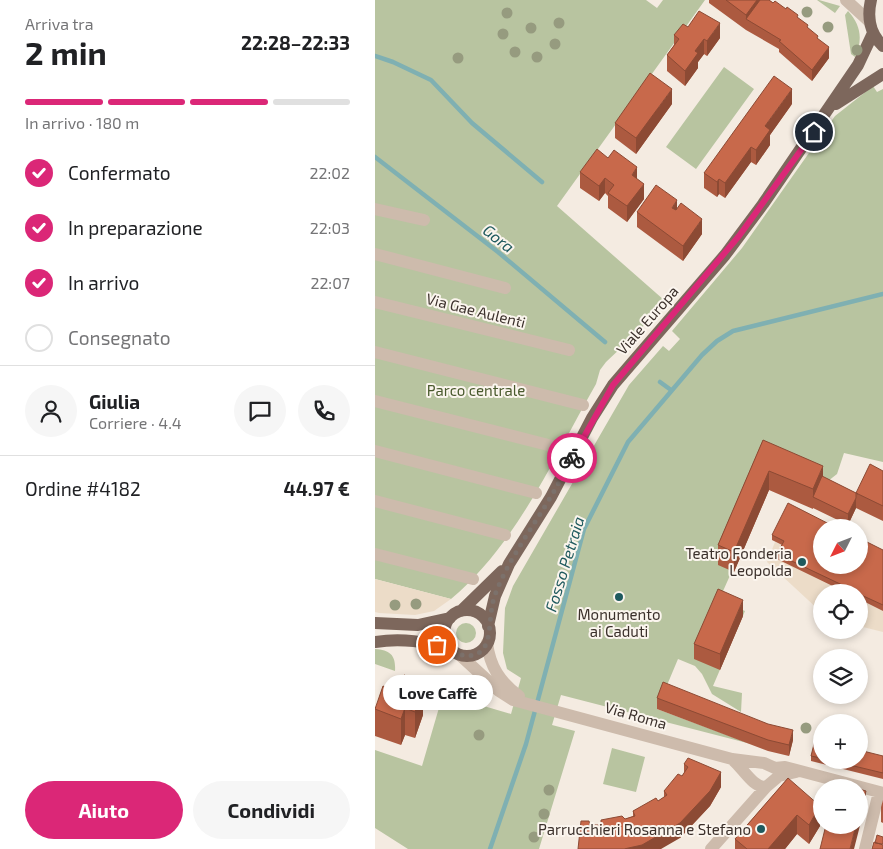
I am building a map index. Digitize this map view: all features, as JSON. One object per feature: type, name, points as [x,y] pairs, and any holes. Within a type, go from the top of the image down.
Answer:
[{"type":"main road","name":"Viale Europa","points":[[488,626],[495,596],[509,564],[551,497],[597,410],[613,385],[739,236],[858,65],[871,28],[871,0]]},
{"type":"main road","points":[[871,28],[883,46]]},
{"type":"main road","name":"Viale Europa","points":[[828,110],[883,74]]},
{"type":"main road","name":"Viale Europa","points":[[461,611],[509,564]]},
{"type":"main road","points":[[375,623],[418,625],[450,618],[461,611],[475,612],[485,620],[488,626],[487,643],[477,654],[456,653],[437,645],[407,641],[375,642]]},
{"type":"main road","points":[[450,618],[444,632],[445,642],[456,653]]},
{"type":"street","points":[[846,0],[871,28]]},
{"type":"street","points":[[375,209],[424,220]]},
{"type":"street","points":[[375,254],[505,288]]},
{"type":"street","name":"Via Gae Aulenti","points":[[375,302],[569,350]]},
{"type":"street","points":[[375,352],[583,405]]},
{"type":"street","points":[[375,401],[560,448]]},
{"type":"street","points":[[375,451],[536,492]]},
{"type":"street","points":[[375,501],[505,535]]},
{"type":"street","points":[[375,554],[473,579]]},
{"type":"street","name":"Via Roma","points":[[487,643],[497,675],[514,696]]},
{"type":"street","name":"Via Roma","points":[[456,653],[499,691],[531,705],[732,759],[764,762],[772,767],[785,767],[881,792]]},
{"type":"street","points":[[732,759],[751,781],[761,788],[770,784]]},
{"type":"street","points":[[753,800],[751,769],[759,763]]},
{"type":"street","points":[[711,849],[745,813],[753,800],[770,784],[775,776],[772,767]]},
{"type":"street","name":"Via Roma","points":[[770,784],[784,774],[801,772]]},
{"type":"street","points":[[865,849],[881,792]]},
{"type":"green space","name":"Parco centrale","points":[[375,0],[646,0],[657,8],[663,0],[705,0],[557,206],[664,300],[641,329],[600,370],[596,384],[549,470],[515,526],[475,576],[451,599],[375,579]]},
{"type":"green space","points":[[817,0],[819,0],[840,6],[835,13]]},
{"type":"green space","points":[[848,11],[856,22],[860,39],[855,57],[851,54],[845,15]]},
{"type":"green space","points":[[724,67],[754,89],[696,169],[666,147]]},
{"type":"green space","points":[[873,86],[877,92],[883,89],[883,462],[844,453],[837,474],[823,485],[763,460],[732,571],[719,600],[745,611],[713,686],[742,693],[741,712],[712,694],[702,674],[695,666],[678,659],[657,709],[751,744],[561,695],[552,725],[575,731],[539,849],[408,849],[375,828],[375,750],[422,766],[443,694],[511,714],[521,678],[507,669],[503,653],[505,608],[513,586],[629,385],[663,346],[669,351],[680,339],[672,331],[742,248],[835,116]]},
{"type":"green space","points":[[462,623],[470,623],[476,629],[476,637],[470,643],[462,643],[456,637],[456,629]]},
{"type":"green space","points":[[375,649],[389,652],[395,661],[395,671],[375,664]]},
{"type":"green space","points":[[612,748],[645,757],[636,792],[603,784]]},
{"type":"shaded area","points":[[775,542],[784,546],[813,568],[813,574],[822,574],[835,584],[813,584],[813,605],[767,562]]},
{"type":"shaded area","points":[[375,579],[451,599],[434,611],[415,615],[375,612]]},
{"type":"shaded area","points":[[868,604],[883,611],[883,632],[868,628]]},
{"type":"building","points":[[726,0],[757,0],[746,15]]},
{"type":"building","points":[[760,0],[769,0],[773,3],[775,1],[786,9],[787,7],[798,15],[797,17],[818,36],[817,38],[829,47],[812,70],[779,41],[781,40],[746,19]]},
{"type":"building","points":[[699,11],[720,23],[707,41],[704,39],[695,51],[698,53],[685,71],[667,55],[679,39],[674,35],[683,24],[688,27]]},
{"type":"building","points":[[650,73],[672,89],[636,138],[615,123]]},
{"type":"building","points":[[774,76],[792,89],[765,126],[770,130],[756,150],[751,147],[725,183],[719,179],[717,182],[704,173]]},
{"type":"building","points":[[597,149],[608,158],[614,150],[637,167],[632,175],[644,184],[627,206],[608,193],[614,185],[605,178],[599,186],[580,172]]},
{"type":"building","points":[[656,185],[677,200],[672,208],[676,210],[681,203],[702,219],[683,246],[637,212]]},
{"type":"building","points":[[763,440],[823,466],[813,489],[769,471],[734,552],[718,545]]},
{"type":"building","points":[[870,464],[883,471],[883,506],[856,493]]},
{"type":"building","points":[[822,476],[856,493],[856,498],[848,514],[813,497]]},
{"type":"building","name":"Teatro Fonderia Leopolda","points":[[788,503],[819,519],[813,519],[813,571],[777,554],[784,541],[772,535]]},
{"type":"building","name":"Teatro Fonderia Leopolda","points":[[868,542],[883,550],[883,605],[868,598],[868,584],[840,584],[819,574],[868,574]]},
{"type":"building","points":[[718,589],[743,600],[720,654],[694,644]]},
{"type":"building","points":[[404,675],[416,679],[413,685],[423,689],[415,712],[405,708],[401,719],[375,709],[383,686],[398,692]]},
{"type":"building","points":[[663,682],[768,724],[793,730],[789,745],[768,740],[657,698]]},
{"type":"building","points":[[868,752],[883,756],[883,773],[866,769],[868,769]]},
{"type":"building","points":[[688,758],[721,772],[710,791],[680,823],[642,845],[624,849],[578,849],[581,821],[589,821],[590,825],[601,825],[601,820],[622,816],[625,819],[635,816],[633,811],[656,798],[658,801],[667,795],[664,791],[678,774],[682,776],[688,767],[684,764]]},
{"type":"building","points":[[788,778],[813,800],[813,818],[809,825],[797,815],[768,849],[747,849],[735,839]]},
{"type":"building","points":[[824,834],[854,834],[850,849],[820,849]]},
{"type":"building","points":[[877,835],[883,837],[883,844],[875,843]]},
{"type":"building","points":[[874,842],[883,845],[883,849],[872,849]]},
{"type":"waterway","points":[[375,56],[393,62],[431,80],[472,123],[542,182]]},
{"type":"waterway","name":"Gora","points":[[375,157],[498,252],[605,342]]},
{"type":"waterway","name":"Fosso Petraia","points":[[490,849],[526,744],[584,529],[628,442],[702,355],[717,341],[733,331],[883,294]]},
{"type":"waterway","points":[[660,382],[671,390]]},
{"type":"way so far","points":[[437,645],[461,656],[471,656],[485,648],[490,632],[488,626],[492,604],[509,564],[551,497],[572,458]]},
{"type":"place","name":"Teatro Fonderia Leopolda","points":[[802,562]]},
{"type":"place","name":"Monumento ai Caduti","points":[[619,597]]},
{"type":"place","name":"Love Caffè","points":[[437,645]]},
{"type":"place","name":"Parrucchieri Rosanna e Stefano","points":[[761,829]]},
{"type":"route","points":[[572,458],[597,410],[613,385],[725,255],[814,132]]}]
